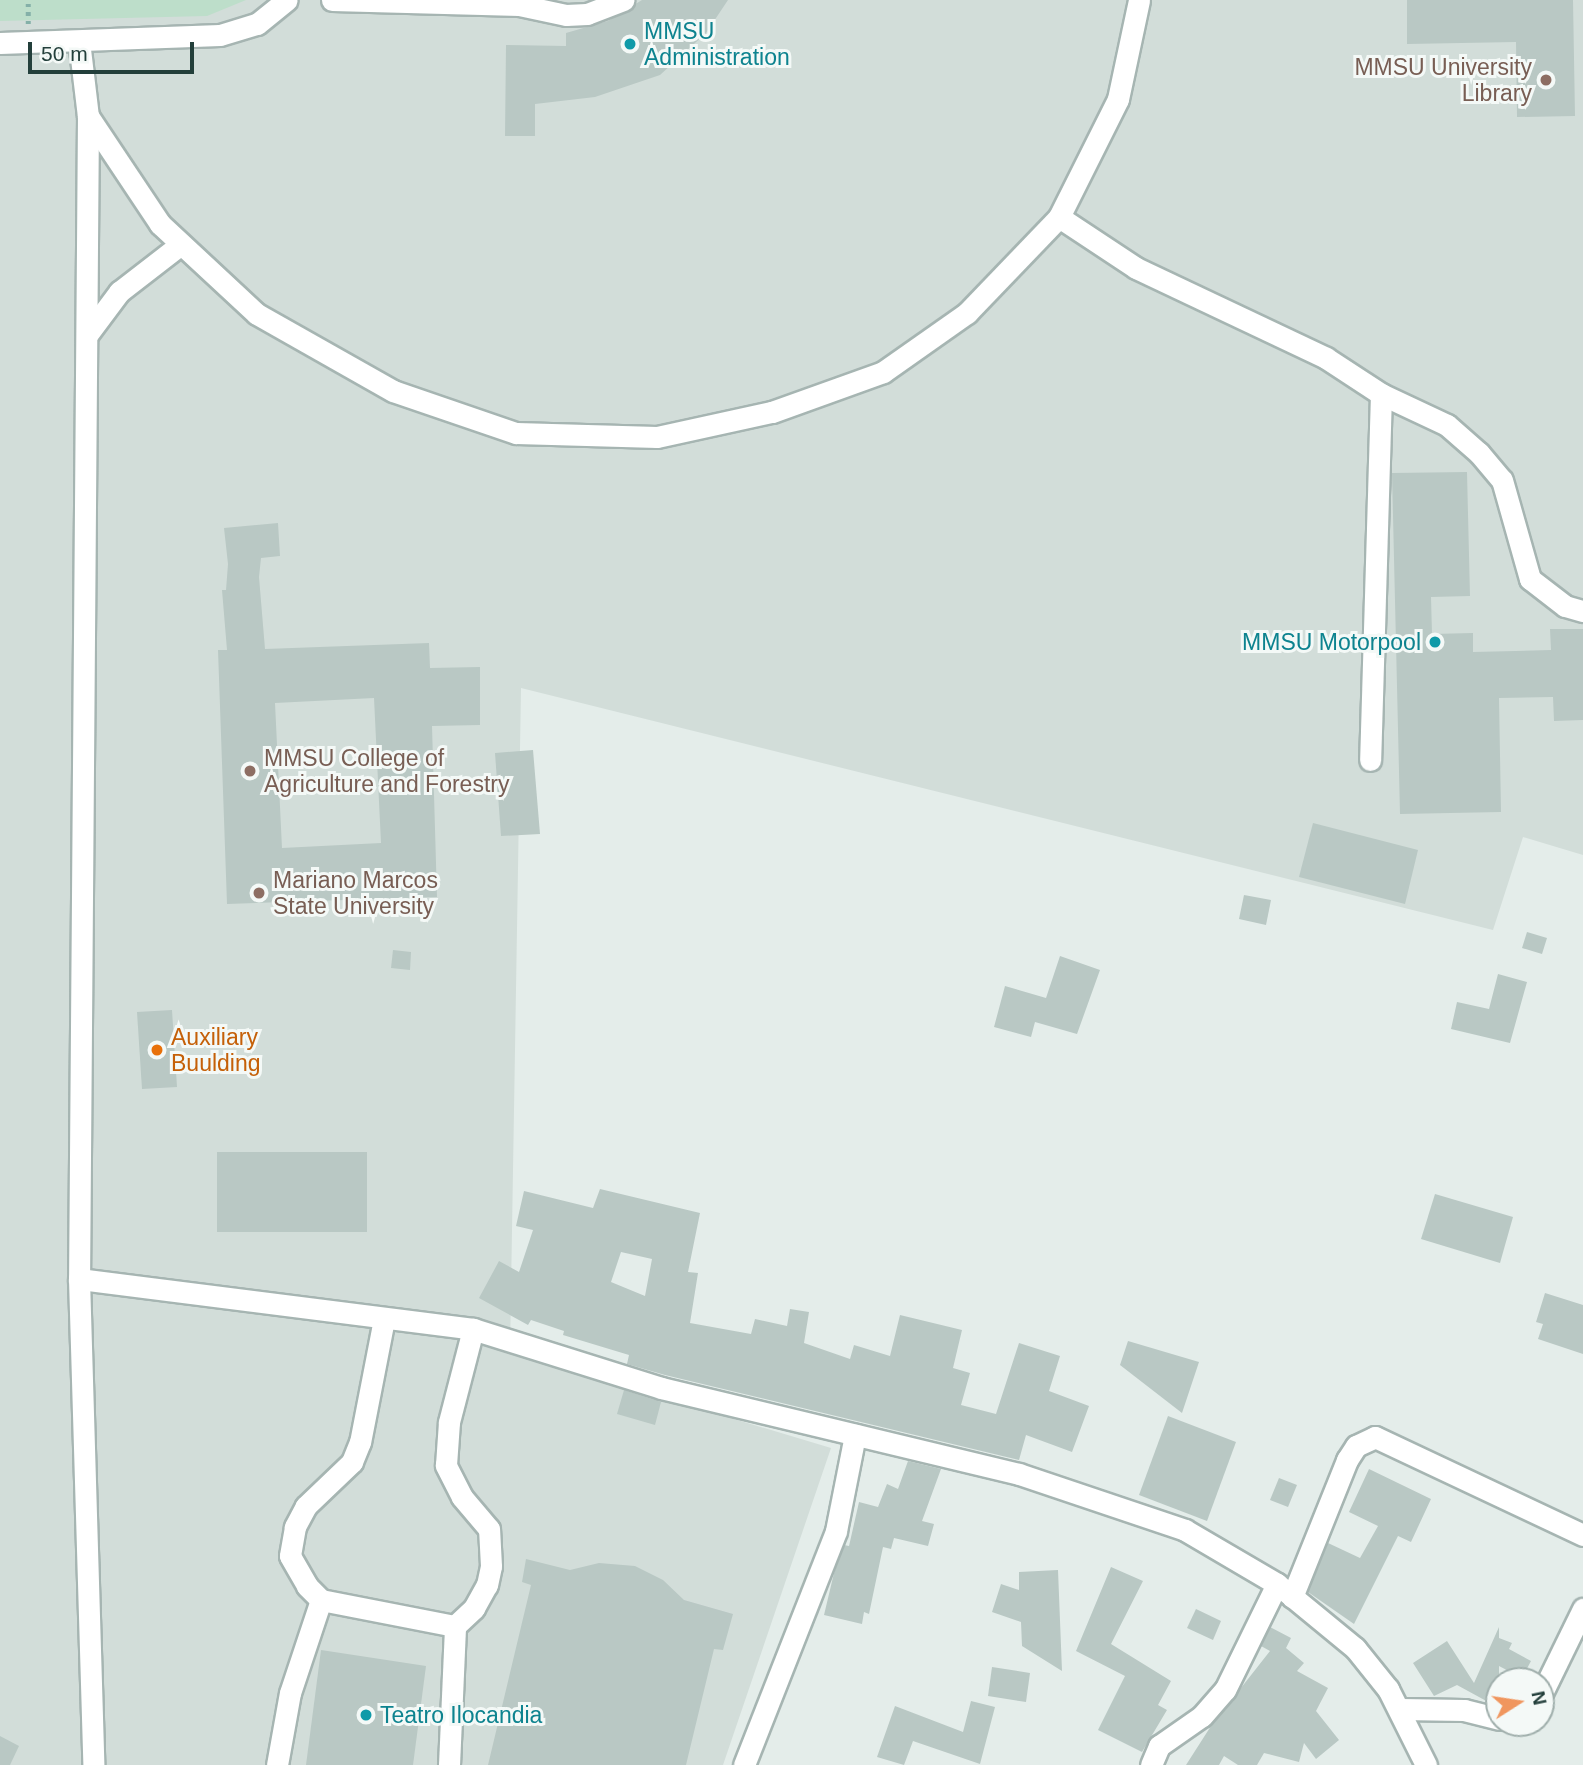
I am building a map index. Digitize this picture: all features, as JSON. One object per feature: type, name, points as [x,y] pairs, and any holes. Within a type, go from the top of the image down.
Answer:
[{"type":"street","points":[[0,43],[219,35],[257,24],[287,0]]},
{"type":"street","points":[[332,0],[519,5],[566,8],[587,14],[623,0]]},
{"type":"street","points":[[88,116],[160,224],[257,314],[393,391],[516,433],[657,436],[772,412],[883,372],[967,313],[1059,217],[1118,99],[1139,0]]},
{"type":"street","points":[[79,41],[88,116],[79,1279],[93,1765]]},
{"type":"street","points":[[1059,217],[1136,268],[1326,358],[1381,394],[1447,425],[1479,453],[1502,480],[1530,579],[1565,606],[1583,611]]},
{"type":"street","points":[[87,335],[118,292],[181,244]]},
{"type":"street","points":[[1370,760],[1381,394]]},
{"type":"street","points":[[79,1279],[473,1329],[661,1388],[1019,1474],[1185,1530],[1285,1590],[1355,1648],[1400,1709],[1426,1765]]},
{"type":"street","points":[[384,1319],[360,1442],[352,1462],[306,1506],[295,1527],[290,1556],[302,1580],[321,1600],[455,1626]]},
{"type":"street","points":[[449,1765],[455,1626],[474,1608],[487,1585],[492,1547],[489,1529],[462,1497],[446,1465],[449,1422],[473,1329]]},
{"type":"street","points":[[744,1765],[835,1531],[855,1435]]},
{"type":"street","points":[[1151,1765],[1159,1746],[1202,1716],[1225,1690],[1285,1590],[1356,1446],[1375,1437],[1583,1535]]},
{"type":"street","points":[[276,1765],[290,1693],[321,1600]]},
{"type":"street","points":[[1555,1667],[1583,1609]]},
{"type":"street","points":[[1400,1709],[1464,1710],[1485,1715]]},
{"type":"shaded area","name":"Mariano Marcos State University","points":[[0,0],[1583,0],[1583,855],[1523,837],[1493,930],[521,688],[510,1352],[831,1448],[723,1765],[0,1765]]},
{"type":"green space","points":[[0,0],[246,0],[207,16],[0,21]]},
{"type":"building","name":"MMSU Administration","points":[[642,0],[728,0],[706,33],[660,75],[595,97],[535,104],[535,136],[505,136],[506,45],[566,46],[566,33],[608,21]]},
{"type":"building","name":"MMSU University Library","points":[[1407,0],[1573,0],[1575,116],[1517,117],[1516,42],[1407,44]]},
{"type":"building","name":"MMSU Motorpool","points":[[1467,472],[1470,596],[1431,597],[1432,634],[1473,633],[1473,652],[1551,650],[1550,629],[1583,629],[1583,720],[1554,721],[1553,697],[1499,698],[1501,812],[1400,814],[1392,473]]},
{"type":"building","name":"MMSU College of Agriculture and Forestry","points":[[278,523],[280,556],[261,558],[259,577],[265,649],[429,643],[430,668],[480,667],[480,725],[432,726],[437,897],[227,904],[218,650],[227,650],[222,590],[226,590],[228,564],[224,528]],"holes":[[[374,698],[381,843],[282,848],[275,703]]]},
{"type":"building","points":[[533,750],[540,834],[501,836],[495,753]]},
{"type":"building","points":[[1313,823],[1418,850],[1405,904],[1299,877]]},
{"type":"building","points":[[1244,895],[1271,900],[1266,925],[1239,919]]},
{"type":"building","points":[[1527,932],[1547,938],[1542,954],[1522,948]]},
{"type":"building","points":[[393,950],[411,952],[410,970],[391,968]]},
{"type":"building","points":[[1060,956],[1100,970],[1077,1034],[1035,1022],[1031,1037],[994,1027],[1005,986],[1046,998]]},
{"type":"building","points":[[1498,974],[1527,982],[1510,1043],[1451,1029],[1457,1002],[1489,1009]]},
{"type":"building","name":"Auxiliary Buulding","points":[[172,1010],[177,1087],[142,1089],[137,1012]]},
{"type":"building","points":[[217,1152],[367,1152],[367,1232],[217,1232]]},
{"type":"building","points":[[600,1189],[700,1213],[688,1272],[698,1273],[690,1323],[751,1334],[755,1319],[787,1326],[790,1309],[809,1312],[804,1343],[850,1359],[854,1345],[890,1356],[900,1315],[962,1330],[953,1368],[970,1373],[961,1405],[996,1414],[1019,1343],[1060,1356],[1049,1391],[1089,1406],[1072,1452],[1026,1435],[1019,1460],[665,1375],[627,1364],[629,1355],[563,1335],[564,1331],[531,1320],[528,1325],[479,1298],[499,1261],[519,1272],[533,1230],[516,1226],[524,1191],[593,1208]],"holes":[[[621,1252],[652,1259],[645,1296],[611,1282]]]},
{"type":"building","points":[[1435,1194],[1513,1217],[1500,1263],[1421,1239]]},
{"type":"building","points":[[1545,1293],[1583,1305],[1583,1354],[1538,1339],[1543,1324],[1536,1322]]},
{"type":"building","points":[[1128,1341],[1199,1362],[1182,1413],[1120,1365]]},
{"type":"building","points":[[624,1390],[661,1402],[655,1425],[617,1414]]},
{"type":"building","points":[[1168,1416],[1236,1442],[1207,1521],[1139,1495]]},
{"type":"building","points":[[908,1461],[941,1469],[922,1521],[934,1524],[928,1546],[894,1538],[891,1549],[883,1547],[869,1614],[864,1612],[862,1624],[824,1615],[844,1545],[849,1546],[859,1502],[878,1507],[887,1484],[898,1489]]},
{"type":"building","points":[[1369,1469],[1431,1499],[1411,1542],[1398,1536],[1354,1624],[1308,1592],[1328,1543],[1360,1558],[1378,1526],[1349,1512]]},
{"type":"building","points":[[1279,1478],[1297,1485],[1288,1507],[1270,1500]]},
{"type":"building","points":[[526,1559],[570,1570],[599,1563],[635,1566],[663,1580],[684,1600],[733,1614],[723,1650],[714,1649],[686,1765],[488,1765],[531,1585],[522,1582]]},
{"type":"building","points":[[1111,1567],[1143,1581],[1111,1644],[1171,1681],[1158,1705],[1167,1710],[1142,1752],[1098,1730],[1125,1676],[1076,1651]]},
{"type":"building","points":[[1058,1570],[1062,1671],[1022,1646],[1021,1622],[992,1612],[1001,1584],[1019,1590],[1019,1572]]},
{"type":"building","points":[[1196,1609],[1221,1621],[1213,1640],[1187,1628]]},
{"type":"building","points":[[1270,1627],[1291,1638],[1286,1648],[1304,1663],[1297,1671],[1328,1688],[1316,1711],[1339,1740],[1316,1759],[1304,1743],[1299,1762],[1264,1753],[1257,1765],[1238,1765],[1224,1756],[1219,1765],[1186,1765],[1211,1726],[1270,1651],[1261,1646]]},
{"type":"building","points":[[1499,1627],[1499,1638],[1512,1643],[1509,1649],[1531,1661],[1528,1667],[1485,1667],[1485,1700],[1457,1685],[1434,1696],[1413,1663],[1447,1641],[1474,1683]]},
{"type":"building","name":"Teatro Ilocandia","points":[[321,1650],[426,1666],[413,1765],[306,1765]]},
{"type":"building","points":[[992,1667],[1030,1673],[1026,1702],[988,1696]]},
{"type":"building","points":[[971,1701],[995,1707],[980,1764],[913,1741],[904,1765],[877,1757],[895,1706],[963,1732]]},
{"type":"building","points":[[0,1736],[19,1746],[10,1765],[0,1765]]},
{"type":"place","name":"MMSU Administration","points":[[630,44]]},
{"type":"place","name":"MMSU University Library","points":[[1546,80]]},
{"type":"place","name":"MMSU Motorpool","points":[[1435,642]]},
{"type":"place","name":"MMSU College of Agriculture and Forestry","points":[[250,771]]},
{"type":"place","name":"Mariano Marcos State University","points":[[259,893]]},
{"type":"place","name":"Auxiliary Buulding","points":[[157,1050]]},
{"type":"place","name":"Teatro Ilocandia","points":[[366,1715]]}]
